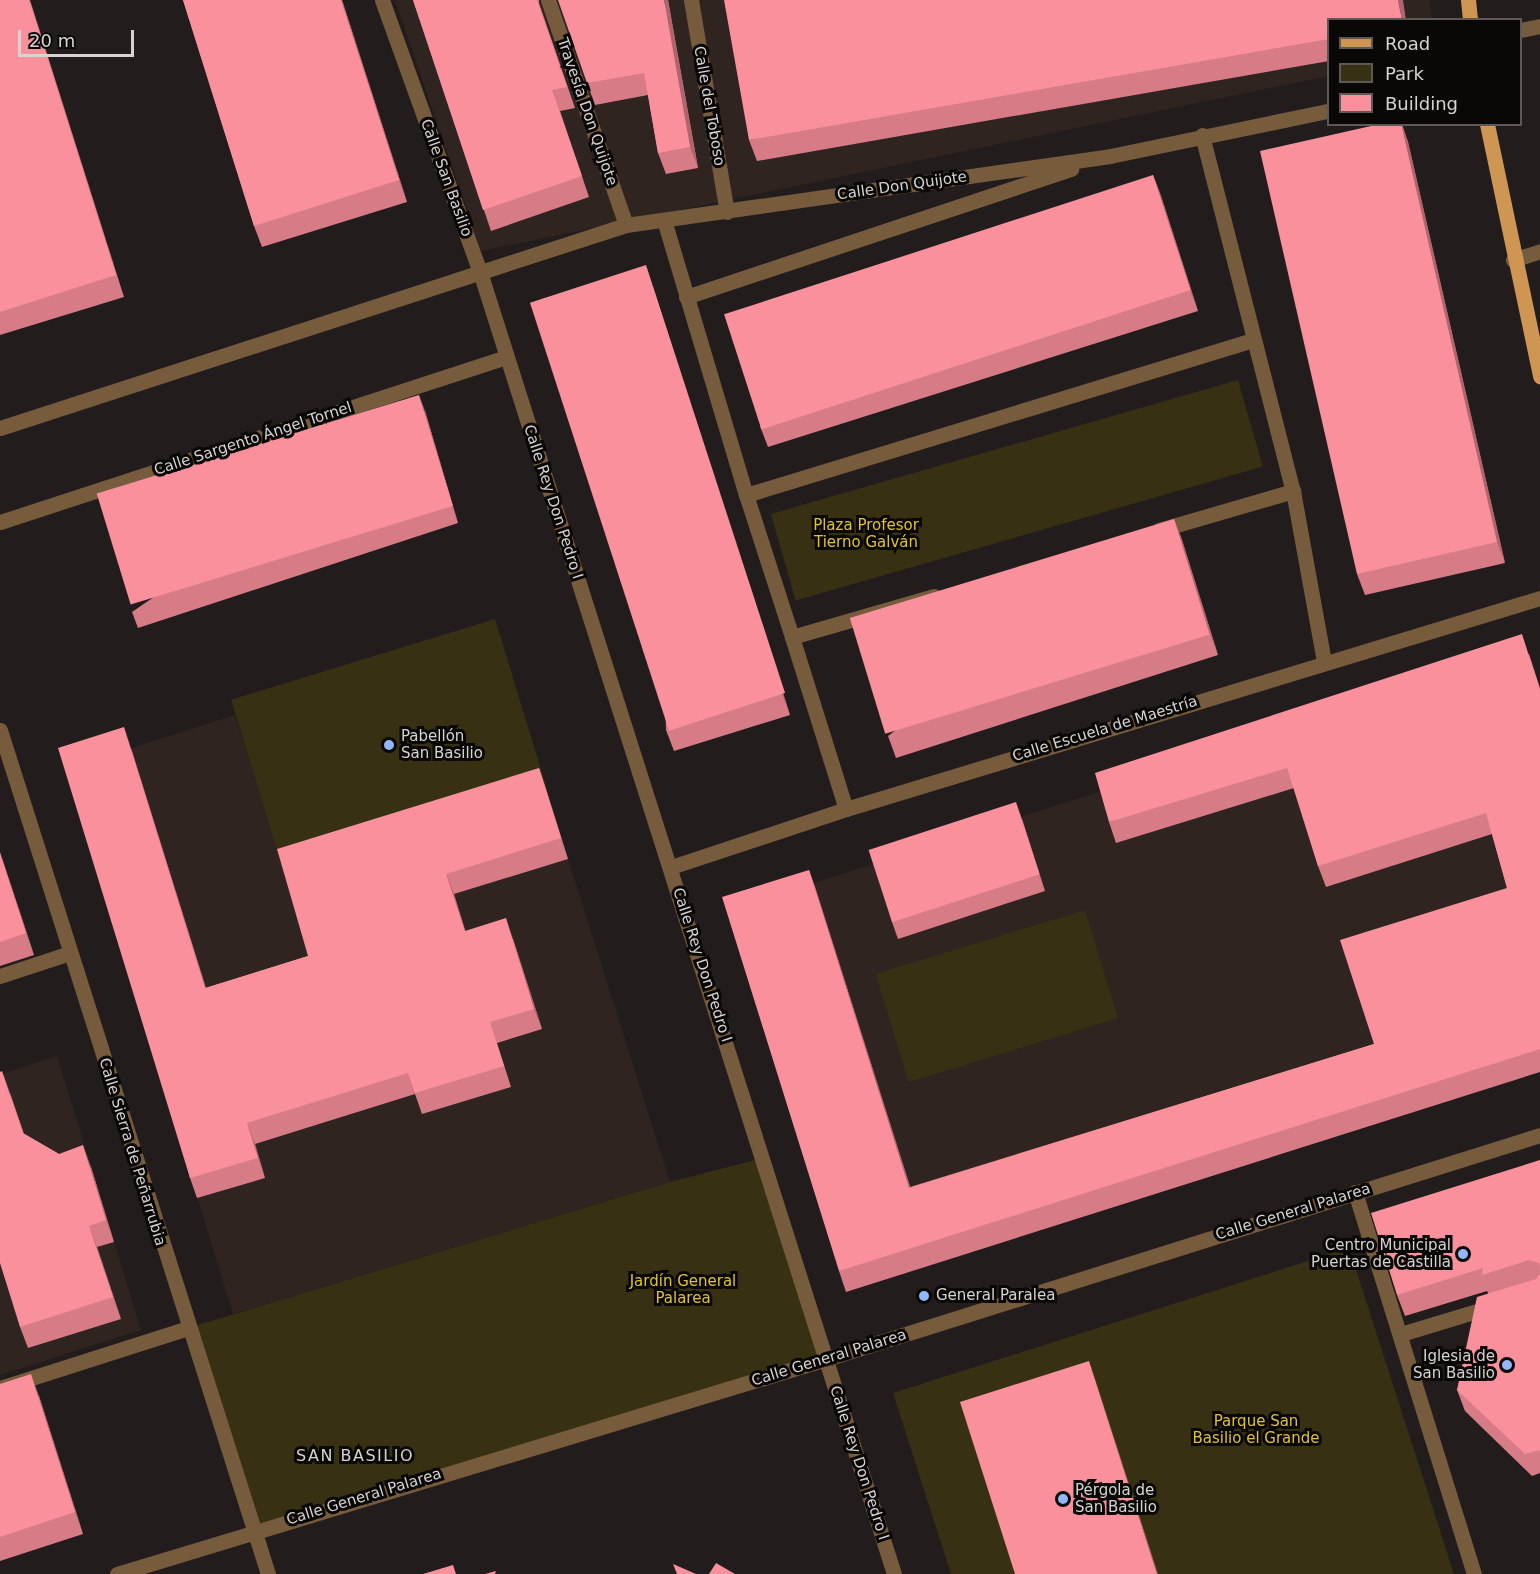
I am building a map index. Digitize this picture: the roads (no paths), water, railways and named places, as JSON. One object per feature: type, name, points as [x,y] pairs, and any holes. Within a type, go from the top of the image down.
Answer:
[{"type":"main road","points":[[1468,0],[1470,18]]},
{"type":"main road","points":[[1486,126],[1513,260],[1540,376]]},
{"type":"street","name":"Calle San Basilio","points":[[382,0],[480,273],[506,357]]},
{"type":"street","name":"Travesía Don Quijote","points":[[548,0],[626,225]]},
{"type":"street","name":"Calle del Toboso","points":[[691,0],[727,212]]},
{"type":"street","points":[[1522,30],[1540,26]]},
{"type":"street","name":"Calle Don Quijote","points":[[480,273],[626,225],[1110,156],[1202,135],[1327,111]]},
{"type":"street","points":[[1202,135],[1293,491],[1324,662]]},
{"type":"street","points":[[686,297],[1110,156]]},
{"type":"street","points":[[664,220],[746,495],[846,809]]},
{"type":"street","points":[[1513,260],[1540,251]]},
{"type":"street","points":[[0,428],[480,273]]},
{"type":"street","points":[[746,495],[1253,340]]},
{"type":"street","name":"Calle Sargento Ángel Tornel","points":[[0,522],[506,357]]},
{"type":"street","name":"Calle Rey Don Pedro I","points":[[506,357],[671,867],[894,1574]]},
{"type":"street","points":[[1145,534],[1293,491]]},
{"type":"street","points":[[792,637],[951,591]]},
{"type":"street","name":"Calle Escuela de Maestría","points":[[671,867],[846,809],[1540,598]]},
{"type":"street","name":"Calle Sierra de Peñarrubia","points":[[0,730],[4,754],[70,953],[268,1574]]},
{"type":"street","points":[[0,976],[70,953]]},
{"type":"street","name":"Calle General Palarea","points":[[117,1574],[254,1530],[826,1359],[1540,1136]]},
{"type":"street","points":[[1355,1192],[1474,1574]]},
{"type":"street","points":[[1401,1334],[1508,1301]]},
{"type":"street","points":[[0,1388],[188,1328]]},
{"type":"place","name":"Pabellón San Basilio","points":[[389,745]]},
{"type":"place","name":"Centro Municipal Puertas de Castilla","points":[[1463,1254]]},
{"type":"place","name":"General Paralea","points":[[924,1296]]},
{"type":"place","name":"Iglesia de San Basilio","points":[[1507,1365]]},
{"type":"place","name":"Pérgola de San Basilio","points":[[1063,1499]]},
{"type":"district","name":"SAN BASILIO","points":[[355,1456]]},
{"type":"park label","name":"Plaza Profesor Tierno Galván","points":[[866,534]]},
{"type":"park label","name":"Jardín General Palarea","points":[[683,1290]]},
{"type":"park label","name":"Parque San Basilio el Grande","points":[[1256,1430]]}]
